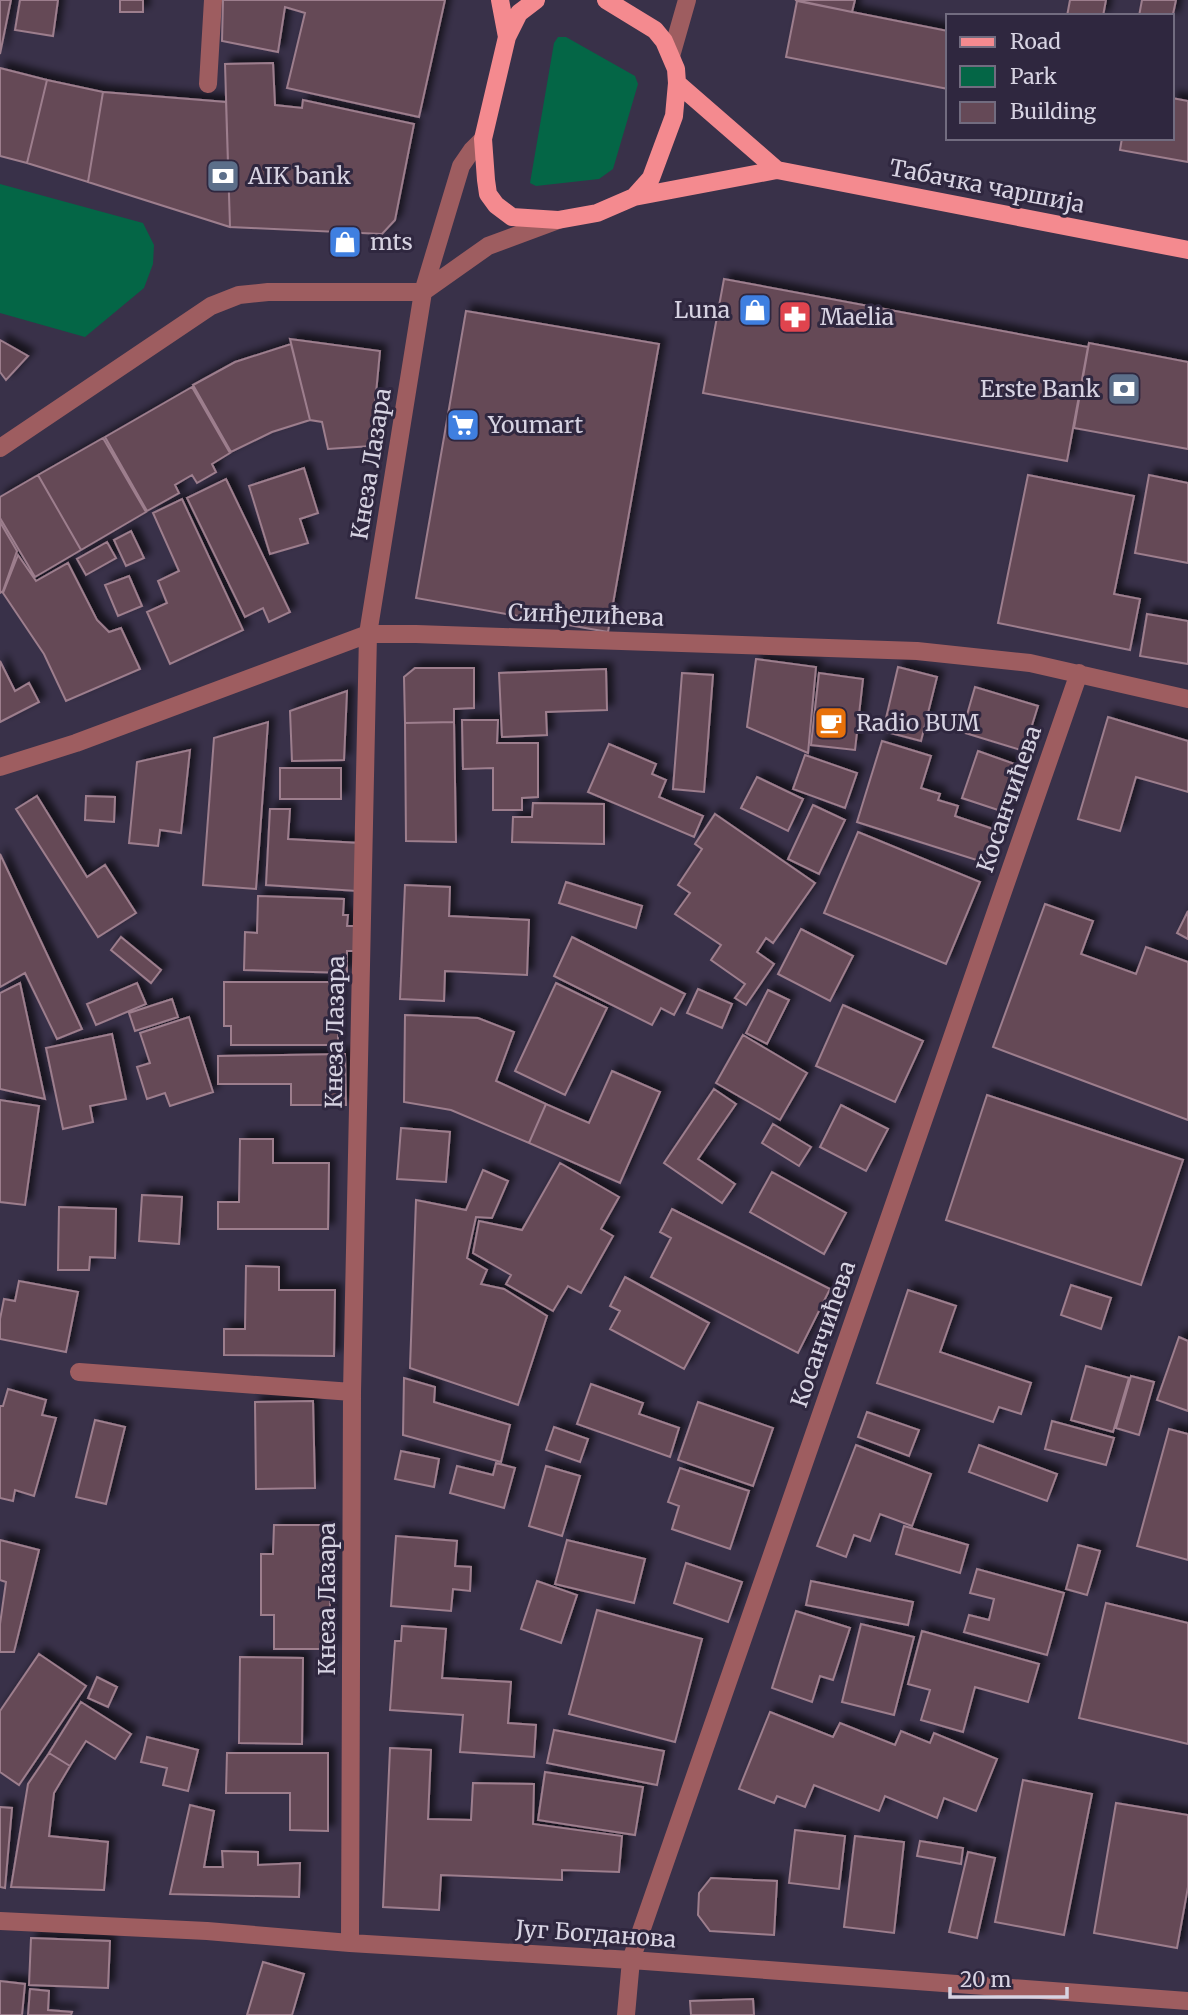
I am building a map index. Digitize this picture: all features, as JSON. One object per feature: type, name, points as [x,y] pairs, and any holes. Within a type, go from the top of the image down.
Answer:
[{"type":"main road","points":[[500,0],[507,37]]},
{"type":"main road","points":[[507,37],[519,13],[536,0]]},
{"type":"main road","points":[[606,0],[655,30],[671,56],[677,83],[674,116],[651,178],[634,197]]},
{"type":"main road","name":"Табачка чаршија","points":[[507,37],[483,139],[488,194],[496,205],[512,217],[558,220],[597,214],[634,197],[777,170],[1188,250]]},
{"type":"main road","points":[[677,83],[777,170]]},
{"type":"street","points":[[208,84],[213,0]]},
{"type":"street","points":[[671,56],[687,0]]},
{"type":"street","name":"Кнеза Лазара","points":[[349,1943],[352,1392],[368,634],[423,292],[461,166],[483,139]]},
{"type":"street","points":[[0,448],[157,341],[220,302],[239,295],[268,292],[423,292],[488,246],[558,220]]},
{"type":"street","name":"Синђелићева","points":[[0,767],[76,743],[368,634],[917,651],[1030,663],[1188,699]]},
{"type":"street","name":"Косанчићева","points":[[626,2015],[631,1960],[1079,673]]},
{"type":"street","points":[[79,1372],[352,1392]]},
{"type":"street","name":"Југ Богданова","points":[[0,1921],[207,1931],[1188,2001]]},
{"type":"green space","points":[[558,37],[566,37],[635,76],[638,84],[613,169],[599,179],[536,186],[530,183],[554,43]]},
{"type":"green space","points":[[0,184],[143,223],[154,245],[153,264],[144,288],[85,337],[0,313]]},
{"type":"building","points":[[0,0],[11,0],[0,54]]},
{"type":"building","points":[[20,0],[58,0],[53,36],[15,30]]},
{"type":"building","points":[[120,0],[143,0],[143,12],[120,12]]},
{"type":"building","points":[[223,0],[445,0],[419,117],[287,88],[305,13],[285,7],[278,52],[222,41]]},
{"type":"building","points":[[795,0],[855,0],[852,12]]},
{"type":"building","points":[[1070,0],[1106,0],[1103,14],[1067,14]]},
{"type":"building","points":[[1142,0],[1176,0],[1173,14],[1139,14]]},
{"type":"building","points":[[797,1],[946,31],[946,89],[786,57]]},
{"type":"building","points":[[273,63],[275,105],[302,108],[303,100],[414,124],[395,220],[382,234],[230,227],[225,64]]},
{"type":"building","points":[[0,68],[47,80],[27,163],[0,156]]},
{"type":"building","points":[[47,80],[103,92],[88,182],[27,163]]},
{"type":"building","points":[[103,92],[226,102],[230,227],[88,182]]},
{"type":"building","points":[[1174,98],[1188,101],[1188,162],[1120,150],[1122,140],[1174,140]]},
{"type":"building","points":[[724,279],[1088,347],[1067,461],[703,393]]},
{"type":"building","points":[[466,311],[659,344],[608,632],[416,598]]},
{"type":"building","points":[[290,339],[380,351],[371,446],[328,449],[322,422],[310,420]]},
{"type":"building","points":[[0,340],[28,356],[6,380],[0,372]]},
{"type":"building","points":[[1089,343],[1188,362],[1188,449],[1074,428]]},
{"type":"building","points":[[291,344],[310,420],[272,432],[231,452],[193,385],[235,362]]},
{"type":"building","points":[[192,387],[230,453],[212,464],[216,472],[197,483],[192,475],[175,485],[179,493],[147,511],[105,437]]},
{"type":"building","points":[[103,438],[146,512],[81,550],[38,475]]},
{"type":"building","points":[[304,468],[318,513],[300,519],[308,543],[270,554],[249,486]]},
{"type":"building","points":[[38,475],[81,550],[35,577],[0,518],[0,497]]},
{"type":"building","points":[[1028,475],[1134,496],[1114,594],[1140,599],[1130,650],[998,623]]},
{"type":"building","points":[[1149,475],[1188,483],[1188,563],[1135,553]]},
{"type":"building","points":[[226,479],[290,612],[269,622],[263,608],[245,617],[187,498]]},
{"type":"building","points":[[182,499],[243,630],[170,664],[147,612],[167,603],[158,581],[179,571],[153,513]]},
{"type":"building","points":[[0,522],[17,551],[0,593]]},
{"type":"building","points":[[131,531],[144,558],[126,566],[114,540]]},
{"type":"building","points":[[107,542],[116,558],[86,575],[77,559]]},
{"type":"building","points":[[18,555],[36,581],[68,563],[97,620],[109,632],[121,628],[140,669],[66,701],[44,654],[3,593]]},
{"type":"building","points":[[129,576],[142,606],[118,616],[105,585]]},
{"type":"building","points":[[1147,614],[1188,621],[1188,664],[1140,656]]},
{"type":"building","points":[[756,659],[816,667],[808,753],[747,727]]},
{"type":"building","points":[[0,661],[15,691],[29,683],[39,702],[0,722]]},
{"type":"building","points":[[898,667],[937,677],[921,741],[883,731]]},
{"type":"building","points":[[415,668],[474,668],[474,708],[454,709],[454,722],[405,723],[404,677]]},
{"type":"building","points":[[606,669],[607,710],[546,712],[547,735],[502,737],[499,673]]},
{"type":"building","points":[[682,673],[713,675],[704,792],[673,789]]},
{"type":"building","points":[[819,673],[863,679],[855,750],[811,745]]},
{"type":"building","points":[[975,687],[1038,706],[1024,751],[962,732]]},
{"type":"building","points":[[347,691],[344,760],[292,761],[290,711]]},
{"type":"building","points":[[1108,717],[1188,741],[1188,792],[1136,777],[1120,831],[1078,819]]},
{"type":"building","points":[[462,720],[498,720],[497,743],[538,743],[538,797],[522,798],[522,810],[493,810],[493,768],[463,769]]},
{"type":"building","points":[[268,722],[256,889],[203,885],[214,738]]},
{"type":"building","points":[[454,722],[456,842],[406,841],[405,723]]},
{"type":"building","points":[[882,741],[931,756],[921,788],[940,794],[938,800],[958,806],[955,816],[996,830],[986,863],[857,822]]},
{"type":"building","points":[[609,744],[656,764],[652,774],[666,780],[659,797],[703,816],[694,837],[588,792]]},
{"type":"building","points":[[190,750],[181,833],[160,830],[158,846],[129,843],[137,762]]},
{"type":"building","points":[[978,751],[1023,767],[1007,813],[962,798]]},
{"type":"building","points":[[805,755],[857,773],[845,808],[793,789]]},
{"type":"building","points":[[280,768],[341,768],[341,799],[280,799]]},
{"type":"building","points":[[757,777],[803,799],[788,831],[741,808]]},
{"type":"building","points":[[37,796],[87,877],[105,865],[136,913],[98,937],[16,809]]},
{"type":"building","points":[[86,796],[115,797],[114,822],[85,820]]},
{"type":"building","points":[[533,803],[604,804],[604,844],[512,842],[513,817],[532,817]]},
{"type":"building","points":[[813,805],[845,820],[819,874],[788,859]]},
{"type":"building","points":[[270,809],[290,809],[288,839],[360,843],[357,891],[266,885]]},
{"type":"building","points":[[715,814],[815,883],[773,943],[766,938],[757,952],[774,964],[746,1005],[735,998],[745,984],[711,960],[721,945],[675,914],[690,893],[678,885],[702,849],[695,844]]},
{"type":"building","points":[[858,832],[980,882],[946,964],[824,913]]},
{"type":"building","points":[[0,854],[82,1029],[57,1039],[25,973],[0,987]]},
{"type":"building","points":[[566,882],[642,906],[636,928],[559,903]]},
{"type":"building","points":[[405,885],[450,887],[449,916],[529,920],[527,975],[445,971],[444,1001],[400,999]]},
{"type":"building","points":[[258,896],[344,899],[343,915],[348,915],[347,926],[356,926],[355,951],[347,951],[347,973],[244,970],[245,932],[257,933]]},
{"type":"building","points":[[1045,904],[1093,921],[1081,954],[1136,974],[1146,947],[1188,962],[1188,1120],[993,1047]]},
{"type":"building","points":[[1188,911],[1188,939],[1177,933]]},
{"type":"building","points":[[801,929],[853,956],[830,1001],[778,974]]},
{"type":"building","points":[[121,937],[161,970],[151,983],[111,950]]},
{"type":"building","points":[[572,937],[685,994],[674,1015],[661,1008],[652,1025],[554,976]]},
{"type":"building","points":[[224,982],[338,982],[338,1045],[231,1045],[231,1026],[224,1026]]},
{"type":"building","points":[[20,983],[45,1099],[0,1089],[0,993]]},
{"type":"building","points":[[137,983],[146,1004],[96,1025],[87,1004]]},
{"type":"building","points":[[556,983],[607,1008],[565,1095],[515,1071]]},
{"type":"building","points":[[698,989],[732,1004],[722,1028],[687,1013]]},
{"type":"building","points":[[768,990],[789,1000],[767,1044],[746,1033]]},
{"type":"building","points":[[172,999],[178,1017],[135,1031],[129,1013]]},
{"type":"building","points":[[843,1005],[923,1041],[895,1102],[816,1066]]},
{"type":"building","points":[[405,1015],[478,1018],[514,1032],[496,1081],[546,1104],[529,1143],[451,1110],[404,1102]]},
{"type":"building","points":[[189,1017],[213,1092],[170,1106],[165,1093],[147,1099],[137,1067],[150,1063],[140,1033]]},
{"type":"building","points":[[112,1034],[126,1099],[90,1106],[93,1122],[63,1129],[46,1048]]},
{"type":"building","points":[[743,1035],[807,1073],[780,1120],[716,1083]]},
{"type":"building","points":[[345,1054],[346,1105],[291,1105],[291,1084],[218,1084],[218,1056]]},
{"type":"building","points":[[612,1071],[660,1092],[620,1183],[529,1143],[546,1104],[589,1123]]},
{"type":"building","points":[[714,1089],[736,1104],[698,1159],[735,1184],[722,1203],[664,1163]]},
{"type":"building","points":[[987,1095],[1183,1160],[1141,1285],[946,1220]]},
{"type":"building","points":[[0,1100],[39,1106],[25,1205],[0,1202]]},
{"type":"building","points":[[841,1105],[888,1129],[866,1171],[820,1147]]},
{"type":"building","points":[[773,1124],[811,1147],[799,1166],[762,1143]]},
{"type":"building","points":[[401,1128],[450,1132],[446,1182],[397,1179]]},
{"type":"building","points":[[240,1139],[273,1139],[273,1163],[329,1163],[328,1229],[218,1229],[218,1202],[239,1202]]},
{"type":"building","points":[[560,1163],[619,1197],[601,1229],[613,1236],[581,1293],[568,1286],[553,1311],[506,1284],[511,1275],[473,1253],[479,1221],[522,1230]]},
{"type":"building","points":[[483,1170],[508,1181],[492,1218],[476,1217],[467,1258],[487,1270],[481,1284],[504,1289],[547,1316],[518,1405],[410,1368],[416,1200],[466,1210]]},
{"type":"building","points":[[772,1172],[846,1213],[824,1254],[750,1212]]},
{"type":"building","points":[[142,1195],[182,1197],[179,1244],[139,1241]]},
{"type":"building","points":[[59,1207],[116,1209],[115,1258],[90,1257],[89,1270],[58,1270]]},
{"type":"building","points":[[672,1209],[830,1289],[798,1353],[651,1277],[671,1238],[660,1232]]},
{"type":"building","points":[[246,1266],[279,1267],[279,1290],[335,1290],[334,1356],[224,1355],[224,1329],[245,1329]]},
{"type":"building","points":[[625,1277],[709,1323],[684,1369],[610,1329],[620,1311],[610,1306]]},
{"type":"building","points":[[19,1281],[78,1292],[66,1352],[0,1339],[4,1299],[15,1301]]},
{"type":"building","points":[[1071,1285],[1111,1298],[1101,1329],[1061,1315]]},
{"type":"building","points":[[908,1290],[956,1306],[940,1352],[1031,1383],[1021,1414],[999,1407],[993,1422],[877,1383]]},
{"type":"building","points":[[1179,1337],[1188,1341],[1188,1411],[1157,1400]]},
{"type":"building","points":[[1086,1366],[1129,1378],[1113,1432],[1071,1420]]},
{"type":"building","points":[[1131,1376],[1154,1382],[1139,1435],[1116,1428]]},
{"type":"building","points":[[404,1378],[435,1387],[434,1402],[510,1425],[501,1462],[403,1435]]},
{"type":"building","points":[[591,1384],[643,1403],[639,1414],[679,1428],[670,1457],[577,1424]]},
{"type":"building","points":[[8,1389],[46,1400],[42,1415],[56,1418],[34,1496],[15,1490],[13,1501],[0,1498],[0,1406],[3,1406]]},
{"type":"building","points":[[313,1401],[315,1488],[256,1489],[255,1402]]},
{"type":"building","points":[[698,1402],[773,1428],[753,1486],[678,1460]]},
{"type":"building","points":[[867,1412],[919,1430],[909,1456],[858,1437]]},
{"type":"building","points":[[95,1420],[125,1427],[106,1504],[76,1497]]},
{"type":"building","points":[[1052,1421],[1114,1438],[1106,1465],[1045,1449]]},
{"type":"building","points":[[554,1427],[588,1439],[580,1462],[546,1450]]},
{"type":"building","points":[[1169,1429],[1188,1434],[1188,1560],[1137,1546]]},
{"type":"building","points":[[856,1445],[931,1474],[912,1526],[880,1514],[870,1541],[854,1535],[846,1557],[817,1546]]},
{"type":"building","points":[[979,1445],[1057,1474],[1047,1501],[969,1472]]},
{"type":"building","points":[[401,1451],[439,1459],[434,1487],[395,1479]]},
{"type":"building","points":[[496,1463],[515,1468],[504,1508],[450,1493],[457,1466],[493,1475]]},
{"type":"building","points":[[546,1466],[580,1476],[562,1536],[529,1526]]},
{"type":"building","points":[[680,1468],[749,1491],[730,1549],[672,1529],[679,1506],[668,1502]]},
{"type":"building","points":[[274,1525],[330,1525],[330,1649],[274,1649],[274,1615],[261,1615],[261,1554],[273,1554]]},
{"type":"building","points":[[904,1526],[968,1545],[960,1573],[896,1554]]},
{"type":"building","points":[[396,1536],[457,1541],[455,1566],[471,1567],[470,1591],[453,1589],[451,1611],[391,1606]]},
{"type":"building","points":[[0,1540],[39,1550],[14,1652],[0,1652],[0,1624],[6,1582],[0,1580]]},
{"type":"building","points":[[567,1540],[645,1559],[634,1603],[555,1584]]},
{"type":"building","points":[[1078,1545],[1100,1551],[1087,1595],[1066,1589]]},
{"type":"building","points":[[686,1563],[742,1582],[728,1622],[674,1603]]},
{"type":"building","points":[[977,1569],[1064,1593],[1047,1655],[964,1632],[969,1615],[989,1620],[994,1599],[970,1593]]},
{"type":"building","points":[[537,1581],[577,1595],[561,1643],[521,1629]]},
{"type":"building","points":[[811,1581],[913,1602],[908,1625],[806,1605]]},
{"type":"building","points":[[1106,1603],[1188,1623],[1188,1744],[1079,1718]]},
{"type":"building","points":[[597,1610],[702,1639],[675,1742],[569,1714]]},
{"type":"building","points":[[796,1611],[850,1628],[833,1680],[820,1676],[812,1702],[772,1688]]},
{"type":"building","points":[[861,1624],[914,1637],[894,1715],[842,1702]]},
{"type":"building","points":[[402,1626],[446,1629],[442,1678],[511,1682],[508,1723],[536,1725],[534,1757],[460,1752],[463,1715],[390,1710],[395,1641],[401,1641]]},
{"type":"building","points":[[922,1631],[1039,1664],[1028,1702],[975,1687],[963,1732],[921,1720],[930,1690],[908,1684]]},
{"type":"building","points":[[39,1654],[86,1686],[19,1785],[0,1772],[0,1711]]},
{"type":"building","points":[[240,1657],[303,1658],[302,1744],[239,1743]]},
{"type":"building","points":[[97,1677],[117,1687],[108,1707],[88,1698]]},
{"type":"building","points":[[81,1702],[131,1734],[115,1759],[86,1741],[70,1766],[49,1753]]},
{"type":"building","points":[[770,1712],[833,1737],[840,1723],[895,1745],[901,1731],[930,1743],[934,1733],[997,1759],[976,1811],[944,1798],[937,1818],[885,1796],[879,1811],[814,1785],[805,1807],[777,1796],[774,1803],[739,1789]]},
{"type":"building","points":[[554,1730],[664,1751],[657,1785],[547,1763]]},
{"type":"building","points":[[147,1737],[198,1750],[188,1791],[163,1785],[167,1768],[141,1762]]},
{"type":"building","points":[[390,1748],[431,1750],[428,1819],[471,1820],[473,1783],[534,1784],[533,1824],[622,1836],[619,1872],[562,1870],[562,1880],[441,1875],[439,1910],[383,1907]]},
{"type":"building","points":[[49,1753],[70,1766],[54,1793],[49,1836],[108,1842],[104,1890],[11,1887],[28,1784]]},
{"type":"building","points":[[227,1753],[328,1753],[328,1831],[290,1830],[290,1793],[226,1793]]},
{"type":"building","points":[[545,1772],[643,1787],[635,1835],[538,1820]]},
{"type":"building","points":[[1023,1780],[1092,1794],[1064,1935],[995,1922]]},
{"type":"building","points":[[1116,1803],[1188,1815],[1188,1887],[1177,1948],[1094,1933]]},
{"type":"building","points":[[190,1805],[214,1811],[204,1867],[223,1867],[222,1851],[258,1852],[258,1865],[300,1863],[299,1897],[170,1894]]},
{"type":"building","points":[[0,1807],[12,1808],[5,1888],[0,1887]]},
{"type":"building","points":[[795,1830],[845,1836],[839,1889],[789,1883]]},
{"type":"building","points":[[855,1836],[904,1842],[894,1933],[844,1927]]},
{"type":"building","points":[[920,1841],[963,1848],[961,1864],[917,1856]]},
{"type":"building","points":[[968,1852],[995,1858],[977,1938],[949,1932]]},
{"type":"building","points":[[711,1878],[777,1881],[774,1935],[710,1931],[698,1915],[699,1893]]},
{"type":"building","points":[[31,1938],[110,1941],[108,1988],[29,1985]]},
{"type":"building","points":[[263,1962],[304,1974],[292,2015],[247,2015]]},
{"type":"building","points":[[0,1981],[25,1984],[22,2015],[0,2015]]},
{"type":"building","points":[[30,1989],[49,1991],[48,2010],[72,2012],[71,2015],[28,2015]]},
{"type":"building","points":[[753,1999],[754,2015],[691,2015],[690,2001]]},
{"type":"place","name":"AIK bank","points":[[223,176]]},
{"type":"place","name":"mts","points":[[345,242]]},
{"type":"place","name":"Luna","points":[[755,310]]},
{"type":"place","name":"Maelia","points":[[795,317]]},
{"type":"place","name":"Erste Bank","points":[[1124,389]]},
{"type":"place","name":"Youmart","points":[[463,425]]},
{"type":"place","name":"Radio BUM","points":[[831,723]]}]
